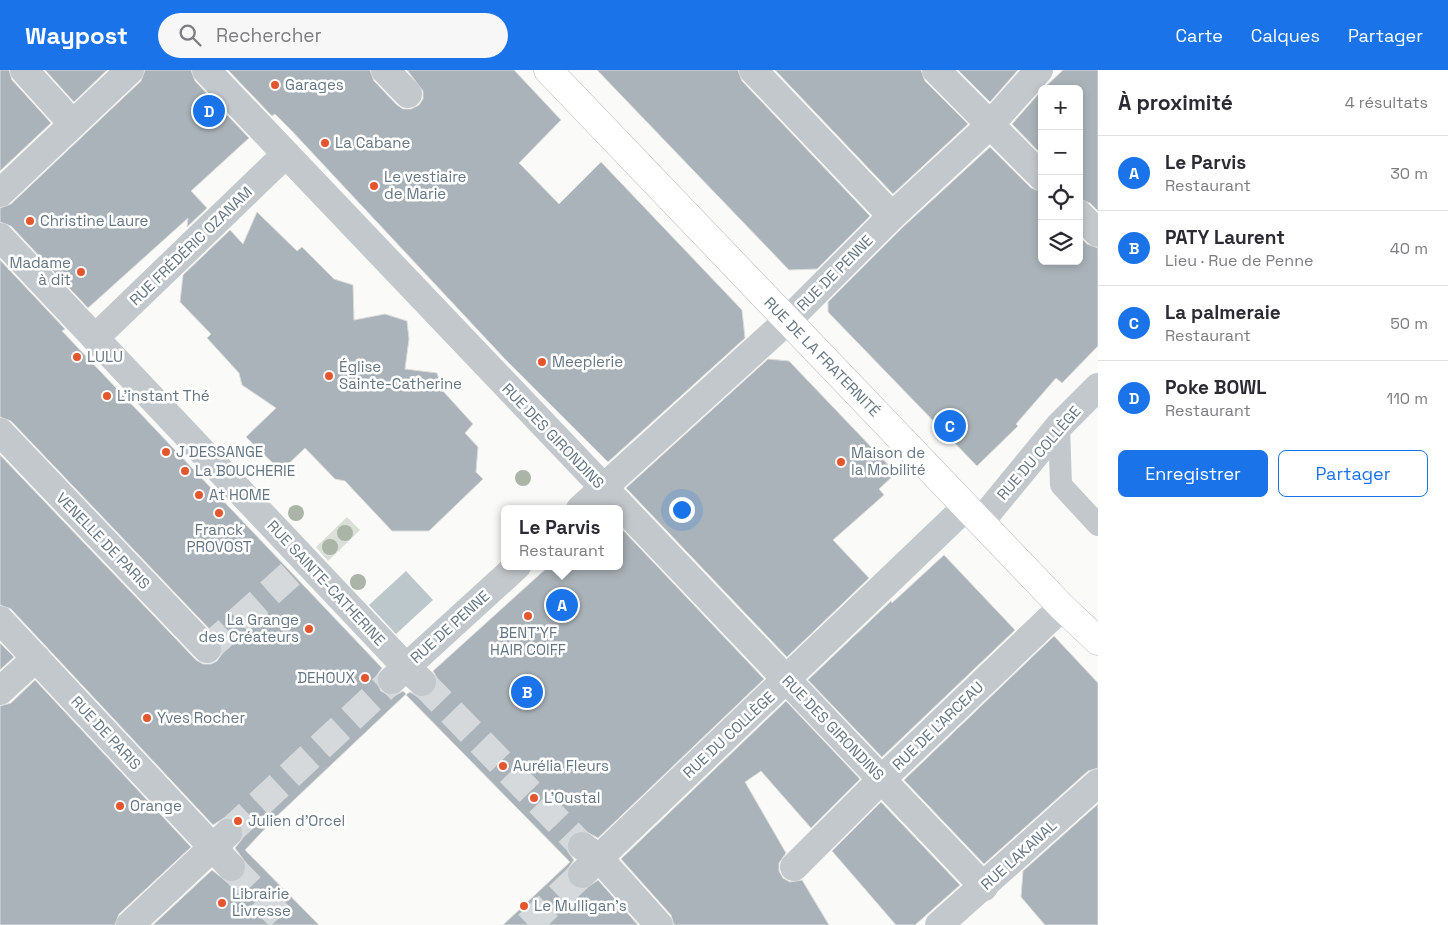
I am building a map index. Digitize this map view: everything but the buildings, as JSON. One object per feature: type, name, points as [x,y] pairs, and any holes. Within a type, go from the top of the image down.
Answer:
[{"type":"main road","name":"RUE DE LA FRATERNITÉ","points":[[548,70],[1062,607],[1098,641]]},
{"type":"street","points":[[24,70],[73,124]]},
{"type":"street","points":[[0,193],[130,70]]},
{"type":"street","name":"RUE DES GIRONDINS","points":[[206,70],[619,505]]},
{"type":"street","points":[[385,70],[408,94]]},
{"type":"street","points":[[754,70],[892,216]]},
{"type":"street","points":[[936,70],[1040,175]]},
{"type":"street","name":"RUE DE PENNE","points":[[584,505],[787,321],[892,216],[990,125],[1039,70]]},
{"type":"street","name":"RUE FRÉDÉRIC OZANAM","points":[[95,338],[286,154]]},
{"type":"street","points":[[1083,218],[1098,233]]},
{"type":"street","name":"RUE SAINTE-CATHERINE","points":[[0,237],[407,676]]},
{"type":"street","name":"RUE DU COLLÈGE","points":[[659,925],[588,859],[974,514],[1098,387]]},
{"type":"street","name":"VENELLE DE PARIS","points":[[0,432],[207,649]]},
{"type":"street","name":"RUE DES GIRONDINS","points":[[623,509],[984,887]]},
{"type":"street","name":"RUE DE PENNE","points":[[407,676],[512,570]]},
{"type":"street","name":"RUE DE L'ARCEAU","points":[[794,868],[882,779],[1062,607]]},
{"type":"street","name":"RUE DE PARIS","points":[[0,620],[220,840],[231,867]]},
{"type":"street","points":[[0,691],[36,658]]},
{"type":"street","name":"RUE LAKANAL","points":[[940,925],[1098,783]]},
{"type":"street","points":[[130,925],[220,840]]},
{"type":"lane","points":[[1059,426],[1061,486],[1098,525]]},
{"type":"shaded area","points":[[347,517],[360,530],[328,561],[316,547]]},
{"type":"shaded area","points":[[406,571],[433,600],[396,634],[369,605]]},
{"type":"tunnel","points":[[207,649],[305,561]]},
{"type":"tunnel","points":[[228,833],[392,680]]},
{"type":"tunnel","points":[[422,682],[582,846]]},
{"type":"tunnel","points":[[231,867],[288,925]]},
{"type":"tunnel","points":[[528,925],[582,874]]},
{"type":"place","name":"Garages","points":[[275,85]]},
{"type":"place","name":"Poke BOWL","points":[[209,111]]},
{"type":"place","name":"La Cabane","points":[[325,143]]},
{"type":"place","name":"Le vestiaire de Marie","points":[[374,186]]},
{"type":"place","name":"Christine Laure","points":[[30,221]]},
{"type":"place","name":"Madame à dit","points":[[81,272]]},
{"type":"place","name":"LULU","points":[[77,357]]},
{"type":"place","name":"Meeplerie","points":[[542,362]]},
{"type":"place","name":"Église Sainte-Catherine","points":[[329,376]]},
{"type":"place","name":"L'instant Thé","points":[[107,396]]},
{"type":"place","name":"La palmeraie","points":[[950,426]]},
{"type":"place","name":"J DESSANGE","points":[[166,452]]},
{"type":"place","name":"Maison de la Mobilité","points":[[841,462]]},
{"type":"place","name":"La BOUCHERIE","points":[[185,471]]},
{"type":"place","name":"At HOME","points":[[199,495]]},
{"type":"place","name":"Franck PROVOST","points":[[219,513]]},
{"type":"place","name":"Le Parvis","points":[[562,605]]},
{"type":"place","name":"BENT'YF HAIR COIFF","points":[[528,616]]},
{"type":"place","name":"La Grange des Créateurs","points":[[309,629]]},
{"type":"place","name":"DEHOUX","points":[[365,678]]},
{"type":"place","name":"PATY Laurent","points":[[527,692]]},
{"type":"place","name":"Yves Rocher","points":[[147,718]]},
{"type":"place","name":"Aurélia Fleurs","points":[[503,766]]},
{"type":"place","name":"L'Oustal","points":[[534,798]]},
{"type":"place","name":"Orange","points":[[120,806]]},
{"type":"place","name":"Julien d'Orcel","points":[[238,821]]},
{"type":"place","name":"Librairie Livresse","points":[[222,903]]},
{"type":"place","name":"Le Mulligan's","points":[[524,906]]}]
